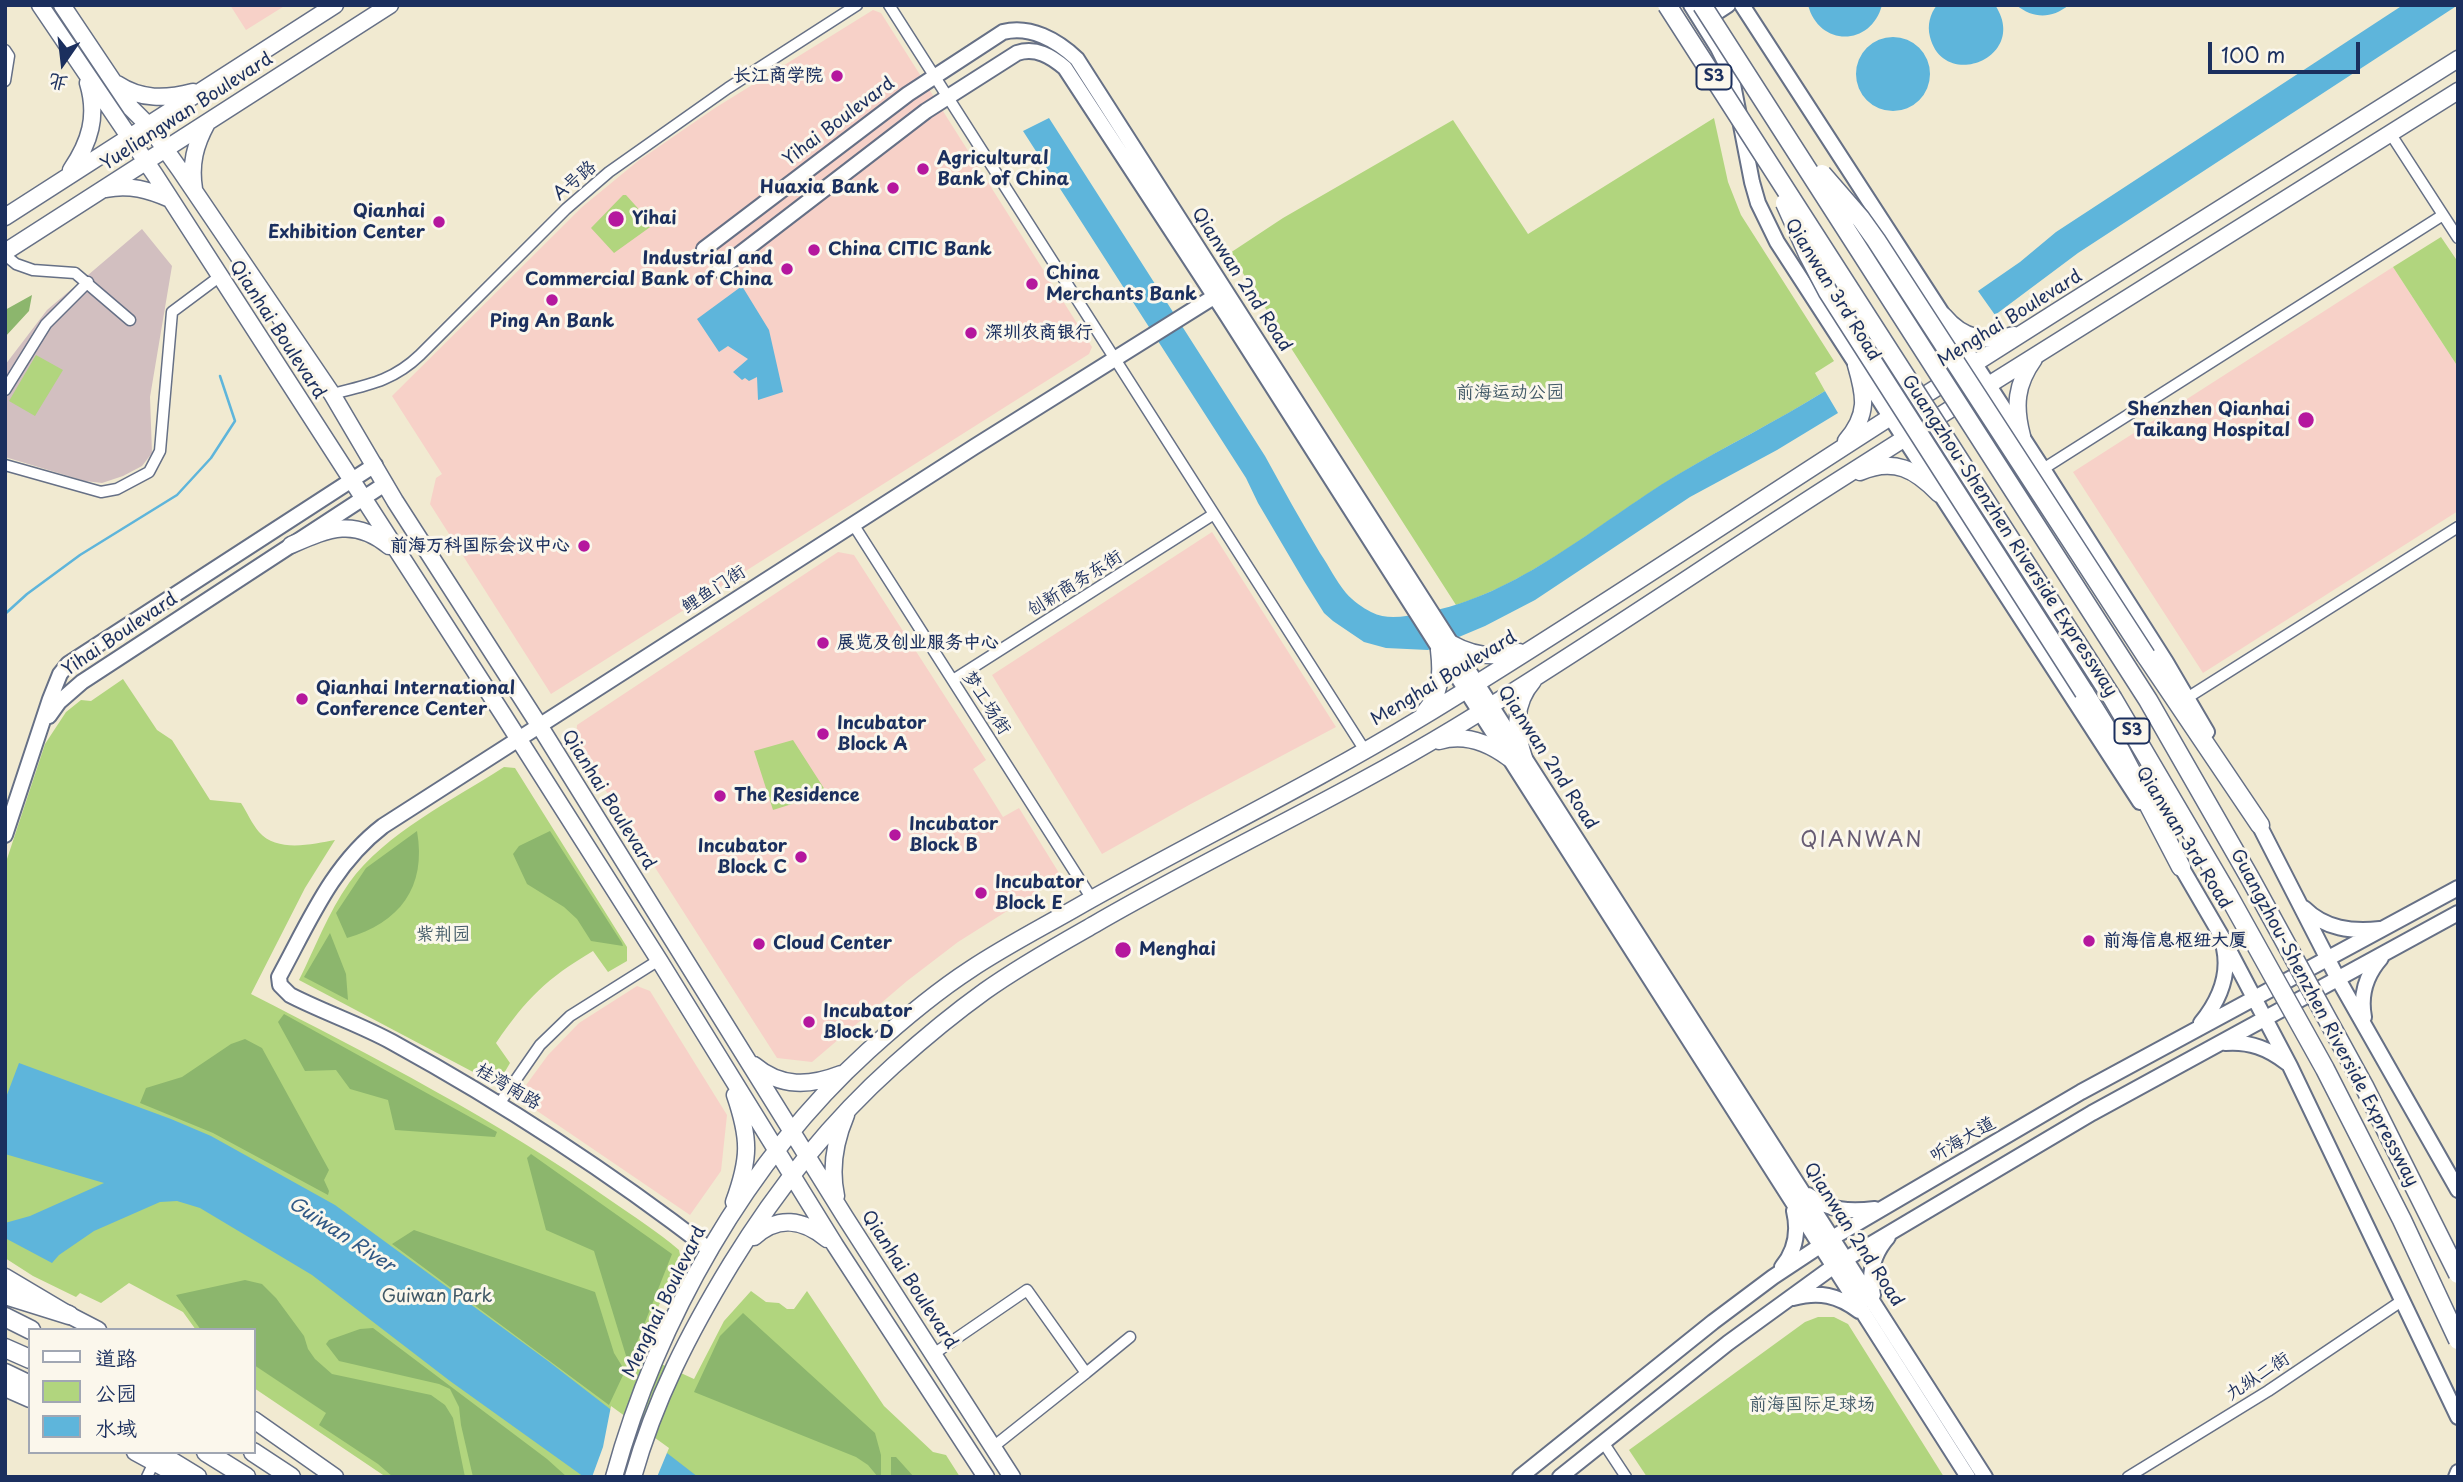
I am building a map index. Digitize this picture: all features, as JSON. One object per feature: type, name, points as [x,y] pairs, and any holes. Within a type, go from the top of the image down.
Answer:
[{"type":"highway","name":"S3","points":[[1667,5],[1760,148]]},
{"type":"highway","name":"S3","points":[[1702,14],[1780,125]]},
{"type":"highway","points":[[1780,125],[1876,240],[2146,656],[2260,825]]},
{"type":"highway","name":"Guangzhou-Shenzhen Riverside Expressway","points":[[1780,125],[2148,700],[2250,877],[2364,1086],[2458,1274]]},
{"type":"highway","points":[[1760,148],[1828,292],[2120,750],[2181,867]]},
{"type":"highway","name":"Guangzhou-Shenzhen Riverside Expressway","points":[[1760,148],[2113,699],[2227,892],[2325,1069],[2402,1220],[2458,1340]]},
{"type":"highway","points":[[5,1294],[69,1315]]},
{"type":"highway","points":[[5,1317],[28,1328]]},
{"type":"highway","points":[[5,1348],[28,1358]]},
{"type":"highway","points":[[5,1373],[28,1384]]},
{"type":"highway","points":[[209,1454],[246,1477]]},
{"type":"highway","points":[[256,1454],[291,1477]]},
{"type":"highway","points":[[152,1464],[197,1477]]},
{"type":"main road","name":"Qianhai Boulevard","points":[[40,5],[146,161],[518,738],[835,1245],[986,1477]]},
{"type":"main road","name":"Qianhai Boulevard","points":[[62,5],[131,108],[148,125],[165,149],[332,394],[385,484],[845,1217],[1012,1477]]},
{"type":"main road","name":"Yueliangwan Boulevard","points":[[5,217],[335,5]]},
{"type":"main road","name":"Yueliangwan Boulevard","points":[[5,254],[100,190],[390,5]]},
{"type":"main road","name":"Menghai Boulevard","points":[[614,1477],[635,1410],[666,1336],[726,1224],[793,1131],[846,1071],[900,1024],[971,969],[1092,899],[1418,720],[2029,329],[2458,59]]},
{"type":"main road","points":[[67,177],[86,146],[92,123],[93,103],[84,71]]},
{"type":"main road","points":[[112,80],[135,94],[153,98],[178,96],[205,89]]},
{"type":"main road","name":"Menghai Boulevard","points":[[633,1477],[651,1420],[684,1345],[734,1260],[791,1175],[851,1106],[958,1010],[1007,976],[1133,902],[1420,748],[1485,709],[1829,486],[2458,91]]},
{"type":"main road","points":[[194,191],[194,156],[197,143],[209,120]]},
{"type":"main road","points":[[100,190],[132,187],[170,199]]},
{"type":"main road","points":[[1944,316],[1958,330],[1978,339],[2001,338],[2029,329]]},
{"type":"main road","points":[[2022,436],[2016,408],[2018,389],[2039,353]]},
{"type":"main road","points":[[1836,453],[1861,419],[1864,392],[1856,365]]},
{"type":"main road","points":[[1829,486],[1868,469],[1884,466],[1910,470],[1923,477],[1939,494]]},
{"type":"main road","points":[[291,545],[337,529],[359,529],[381,540],[403,560]]},
{"type":"main road","points":[[1418,720],[1433,701],[1440,684],[1446,647],[1489,655],[1510,654],[1537,645]]},
{"type":"main road","points":[[1420,748],[1444,739],[1471,739],[1517,758],[1517,715],[1530,685],[1540,674]]},
{"type":"main road","points":[[747,1058],[772,1077],[796,1084],[818,1082],[846,1071]]},
{"type":"main road","points":[[726,1224],[742,1177],[747,1142],[745,1126],[727,1073]]},
{"type":"main road","points":[[845,1217],[836,1196],[833,1170],[839,1132],[851,1106]]},
{"type":"main road","points":[[734,1260],[761,1230],[785,1221],[809,1227],[835,1245]]},
{"type":"main road","points":[[5,1277],[94,1328]]},
{"type":"main road","points":[[5,1388],[28,1398]]},
{"type":"main road","points":[[256,1421],[335,1477]]},
{"type":"main road","points":[[152,1464],[181,1477]]},
{"type":"street","name":"A号路","points":[[332,394],[381,381],[401,372],[566,209],[609,172],[727,88],[858,5]]},
{"type":"street","points":[[889,5],[1364,749]]},
{"type":"street","name":"Qianwan 3rd Road","points":[[1691,5],[1702,14],[1731,74],[1748,166],[1758,203],[1777,242],[2181,867],[2222,937],[2290,1066],[2458,1417]]},
{"type":"street","points":[[1702,14],[1728,5]]},
{"type":"street","points":[[1742,5],[2043,468],[2187,698],[2260,825],[2338,979],[2458,1190]]},
{"type":"street","name":"Yihai Boulevard","points":[[704,249],[883,112],[1003,32],[1021,30],[1041,35],[1060,45],[1071,64]]},
{"type":"street","points":[[5,50],[9,56],[5,81]]},
{"type":"street","points":[[719,270],[908,124],[947,96],[1017,53],[1044,53],[1071,64]]},
{"type":"street","name":"Qianwan 2nd Road","points":[[1071,64],[1470,687],[1798,1184],[1826,1242]]},
{"type":"street","points":[[2390,133],[2458,238]]},
{"type":"street","points":[[2043,468],[2443,215]]},
{"type":"street","points":[[5,254],[33,270],[69,271],[88,282],[130,320]]},
{"type":"street","points":[[5,465],[101,492],[117,489],[149,472],[160,451],[172,312],[219,277]]},
{"type":"street","points":[[5,390],[46,324],[88,282]]},
{"type":"street","name":"鲤鱼门街","points":[[279,977],[331,881],[360,844],[393,818],[853,524],[1220,294]]},
{"type":"street","name":"Yihai Boulevard","points":[[40,728],[60,674],[74,658],[374,465]]},
{"type":"street","name":"Yihai Boulevard","points":[[40,728],[59,702],[82,682],[385,484]]},
{"type":"street","name":"创新商务东街","points":[[953,680],[1214,514]]},
{"type":"street","name":"梦工场街","points":[[853,524],[1092,899]]},
{"type":"street","points":[[2187,698],[2458,527]]},
{"type":"street","points":[[5,835],[40,728]]},
{"type":"street","name":"Qianwan 2nd Road","points":[[1517,758],[1789,1196],[1826,1242],[1874,1316],[1968,1477]]},
{"type":"street","name":"听海大道","points":[[1520,1477],[1773,1277],[1826,1242],[2081,1092],[2458,888]]},
{"type":"street","points":[[2300,904],[2322,922],[2334,927],[2367,930],[2384,928]]},
{"type":"street","points":[[1560,1477],[1785,1300],[1840,1262],[2092,1113],[2458,913]]},
{"type":"street","points":[[2198,1027],[2222,987],[2226,957],[2222,937]]},
{"type":"street","points":[[2365,1026],[2362,1008],[2367,981],[2385,953]]},
{"type":"street","points":[[499,1104],[540,1045],[570,1016],[659,960]]},
{"type":"street","name":"桂湾南路","points":[[279,977],[282,989],[290,995],[373,1032],[499,1104],[601,1170],[710,1250]]},
{"type":"street","points":[[2214,1047],[2225,1043],[2247,1043],[2269,1051],[2290,1066]]},
{"type":"street","points":[[1798,1184],[1818,1202],[1838,1210],[1883,1208]]},
{"type":"street","points":[[1773,1277],[1790,1256],[1796,1237],[1796,1219],[1789,1196]]},
{"type":"street","points":[[1874,1316],[1871,1268],[1878,1250],[1894,1231]]},
{"type":"street","points":[[934,1353],[1027,1290],[1086,1373]]},
{"type":"street","points":[[1785,1300],[1805,1295],[1829,1295],[1874,1316]]},
{"type":"street","name":"九纵二街","points":[[2128,1477],[2268,1391],[2403,1300]]},
{"type":"street","name":"Qianwan 2nd Road","points":[[1874,1316],[1985,1477]]},
{"type":"street","points":[[993,1447],[1130,1337]]},
{"type":"street","points":[[1603,1442],[1626,1477]]},
{"type":"shaded area","points":[[230,5],[286,5],[246,30]]},
{"type":"shaded area","points":[[873,10],[881,13],[1092,347],[1089,354],[551,694],[430,504],[436,478],[442,474],[392,396],[582,207],[638,161],[715,108]]},
{"type":"shaded area","points":[[142,229],[172,266],[150,397],[152,453],[142,466],[102,483],[85,481],[5,457],[5,365],[47,310]]},
{"type":"shaded area","name":"Shenzhen Qianhai Taikang Hospital","points":[[2393,267],[2458,367],[2458,511],[2203,673],[2073,472]]},
{"type":"shaded area","points":[[1212,532],[1336,727],[1102,854],[992,675]]},
{"type":"shaded area","points":[[838,552],[854,555],[986,760],[973,769],[1003,817],[1019,808],[1059,873],[1053,882],[958,942],[907,981],[812,1062],[777,1058],[576,744],[577,725]]},
{"type":"shaded area","points":[[637,986],[650,991],[727,1115],[721,1171],[690,1215],[524,1102],[521,1092],[548,1055],[579,1023]]},
{"type":"green space","name":"前海运动公园","points":[[1714,118],[1728,182],[1741,215],[1834,361],[1815,373],[1825,391],[1676,476],[1542,564],[1486,594],[1456,605],[1230,253],[1283,218],[1453,120],[1528,234]]},
{"type":"green space","points":[[626,195],[653,225],[614,253],[591,228]]},
{"type":"green space","points":[[2441,237],[2458,262],[2458,367],[2393,267]]},
{"type":"green space","points":[[32,295],[29,311],[5,337],[5,310]]},
{"type":"green space","points":[[36,355],[63,370],[35,416],[9,401]]},
{"type":"green space","name":"Guiwan Park","points":[[123,679],[157,730],[172,740],[210,800],[241,803],[259,832],[275,843],[296,845],[335,840],[305,888],[251,994],[479,1116],[567,1171],[679,1250],[680,1255],[637,1353],[694,1379],[724,1321],[751,1291],[766,1302],[779,1303],[787,1309],[794,1309],[807,1291],[884,1406],[933,1452],[946,1455],[960,1477],[386,1477],[256,1389],[256,1328],[195,1328],[183,1312],[129,1283],[101,1303],[80,1293],[76,1297],[33,1276],[5,1258],[5,865],[45,744],[66,712],[81,700],[91,701]]},
{"type":"green space","points":[[793,740],[827,793],[773,810],[754,751]]},
{"type":"green space","name":"紫荆园","points":[[504,767],[515,768],[627,947],[627,961],[608,972],[593,951],[550,981],[518,1014],[496,1043],[510,1063],[500,1080],[492,1082],[299,980],[335,906],[364,865],[400,833]]},
{"type":"green space","points":[[417,831],[418,870],[405,900],[395,913],[381,923],[347,938],[336,913],[366,868]]},
{"type":"green space","points":[[550,831],[623,946],[591,941],[577,919],[564,907],[527,884],[513,854],[519,846]]},
{"type":"green space","points":[[330,933],[346,974],[348,1000],[304,977]]},
{"type":"green space","points":[[284,1014],[497,1132],[495,1137],[395,1130],[388,1100],[350,1089],[336,1070],[305,1071],[278,1022]]},
{"type":"green space","points":[[245,1039],[262,1048],[329,1170],[324,1180],[328,1195],[213,1133],[140,1103],[146,1088],[182,1077],[231,1044]]},
{"type":"green space","points":[[531,1154],[672,1254],[632,1355],[627,1359],[594,1251],[546,1230],[527,1158]]},
{"type":"green space","points":[[414,1230],[595,1292],[614,1353],[625,1371],[609,1405],[392,1244]]},
{"type":"green space","points":[[245,1280],[262,1284],[304,1336],[315,1359],[332,1374],[431,1395],[445,1405],[453,1418],[465,1477],[393,1477],[319,1425],[326,1413],[256,1366],[256,1328],[200,1328],[176,1295]]},
{"type":"green space","points":[[743,1313],[875,1433],[881,1455],[881,1477],[856,1457],[694,1392],[720,1336]]},
{"type":"green space","name":"前海国际足球场","points":[[1818,1317],[1834,1317],[1848,1324],[1944,1477],[1647,1477],[1629,1450],[1805,1322]]},
{"type":"green space","points":[[373,1328],[567,1477],[473,1477],[459,1407],[450,1389],[439,1384],[339,1361],[326,1344],[329,1340],[360,1329]]},
{"type":"green space","points":[[891,1457],[896,1457],[914,1477],[891,1477]]},
{"type":"water","points":[[1808,5],[1882,5],[1876,19],[1867,29],[1857,35],[1845,36],[1833,35],[1823,29],[1814,19]]},
{"type":"water","points":[[1937,5],[1995,5],[2003,24],[2002,40],[1994,52],[1981,61],[1966,65],[1951,63],[1938,54],[1929,28]]},
{"type":"water","points":[[2016,5],[2069,5],[2056,13],[2042,16],[2029,13]]},
{"type":"water","points":[[2403,5],[2458,5],[2078,253],[1995,315],[1978,291],[2020,262],[2056,232]]},
{"type":"water","points":[[1893,37],[1914,43],[1924,53],[1930,74],[1924,95],[1914,105],[1893,111],[1872,105],[1862,95],[1856,74],[1862,53],[1872,43]]},
{"type":"water","points":[[1049,118],[1265,456],[1339,584],[1355,601],[1378,615],[1397,617],[1458,604],[1524,575],[1677,475],[1825,391],[1838,413],[1690,497],[1535,600],[1485,626],[1428,650],[1386,648],[1364,642],[1324,613],[1258,503],[1246,478],[1023,131]]},
{"type":"water","points":[[742,286],[769,330],[783,392],[758,400],[757,377],[749,381],[745,378],[742,380],[733,372],[748,359],[728,346],[719,352],[697,319]]},
{"type":"water","name":"Guiwan River","points":[[19,1063],[211,1136],[335,1205],[548,1361],[698,1477],[584,1477],[450,1381],[312,1275],[200,1208],[177,1201],[160,1202],[94,1231],[59,1255],[52,1263],[5,1238],[5,1223],[30,1216],[104,1183],[5,1154],[5,1100]]},
{"type":"pier","points":[[611,1406],[669,1448],[657,1477],[592,1477],[603,1447]]},
{"type":"waterway","points":[[5,614],[27,594],[80,555],[177,495],[211,458],[235,421],[220,376]]},
{"type":"place","name":"长江商学院","points":[[837,76]]},
{"type":"place","name":"Agricultural Bank of China","points":[[923,169]]},
{"type":"place","name":"Huaxia Bank","points":[[893,188]]},
{"type":"place","name":"Yihai","points":[[616,219]]},
{"type":"place","name":"Qianhai Exhibition Center","points":[[439,222]]},
{"type":"place","name":"China CITIC Bank","points":[[814,250]]},
{"type":"place","name":"Industrial and Commercial Bank of China","points":[[787,269]]},
{"type":"place","name":"China Merchants Bank","points":[[1032,284]]},
{"type":"place","name":"Ping An Bank","points":[[552,300]]},
{"type":"place","name":"深圳农商银行","points":[[971,333]]},
{"type":"place","name":"Shenzhen Qianhai Taikang Hospital","points":[[2306,420]]},
{"type":"place","name":"前海万科国际会议中心","points":[[584,546]]},
{"type":"place","name":"展览及创业服务中心","points":[[823,643]]},
{"type":"place","name":"Qianhai International Conference Center","points":[[302,699]]},
{"type":"place","name":"Incubator Block A","points":[[823,734]]},
{"type":"place","name":"The Residence","points":[[720,796]]},
{"type":"place","name":"Incubator Block B","points":[[895,835]]},
{"type":"place","name":"Incubator Block C","points":[[801,857]]},
{"type":"place","name":"Incubator Block E","points":[[981,893]]},
{"type":"place","name":"前海信息枢纽大厦","points":[[2089,941]]},
{"type":"place","name":"Cloud Center","points":[[759,944]]},
{"type":"place","name":"Menghai","points":[[1123,950]]},
{"type":"place","name":"Incubator Block D","points":[[809,1022]]},
{"type":"district","name":"QIANWAN","points":[[1862,841]]}]
